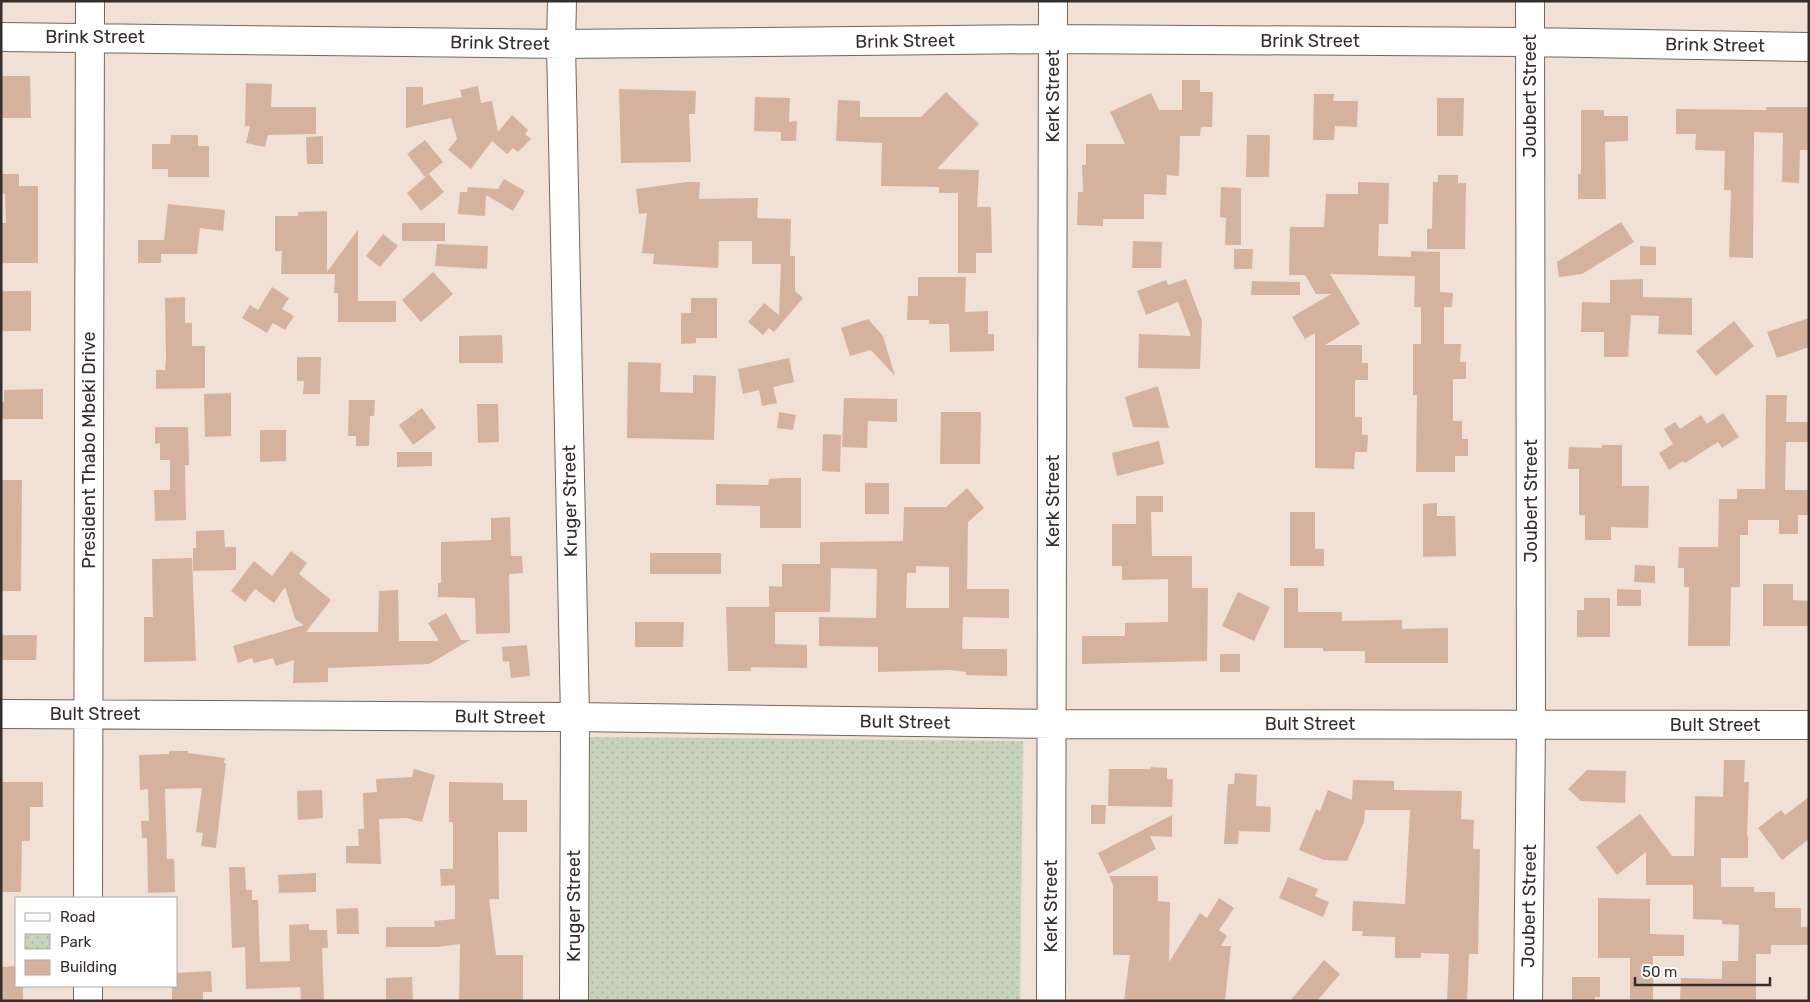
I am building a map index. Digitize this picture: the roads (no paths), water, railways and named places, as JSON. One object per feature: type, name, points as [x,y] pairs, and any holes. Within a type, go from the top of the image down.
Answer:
[{"type":"street","name":"President Thabo Mbeki Drive","points":[[88,897],[90,1]]},
{"type":"street","name":"Kruger Street","points":[[562,1],[561,44],[575,717],[574,1001]]},
{"type":"street","name":"Kerk Street","points":[[1051,1001],[1053,1]]},
{"type":"street","name":"Joubert Street","points":[[1528,1001],[1531,725],[1530,1]]},
{"type":"street","name":"Brink Street","points":[[1,37],[90,36],[561,44],[1053,40],[1530,42],[1809,47]]},
{"type":"street","name":"Bult Street","points":[[1,714],[575,717],[1053,724],[1809,725]]},
{"type":"street","points":[[88,987],[88,1001]]}]
